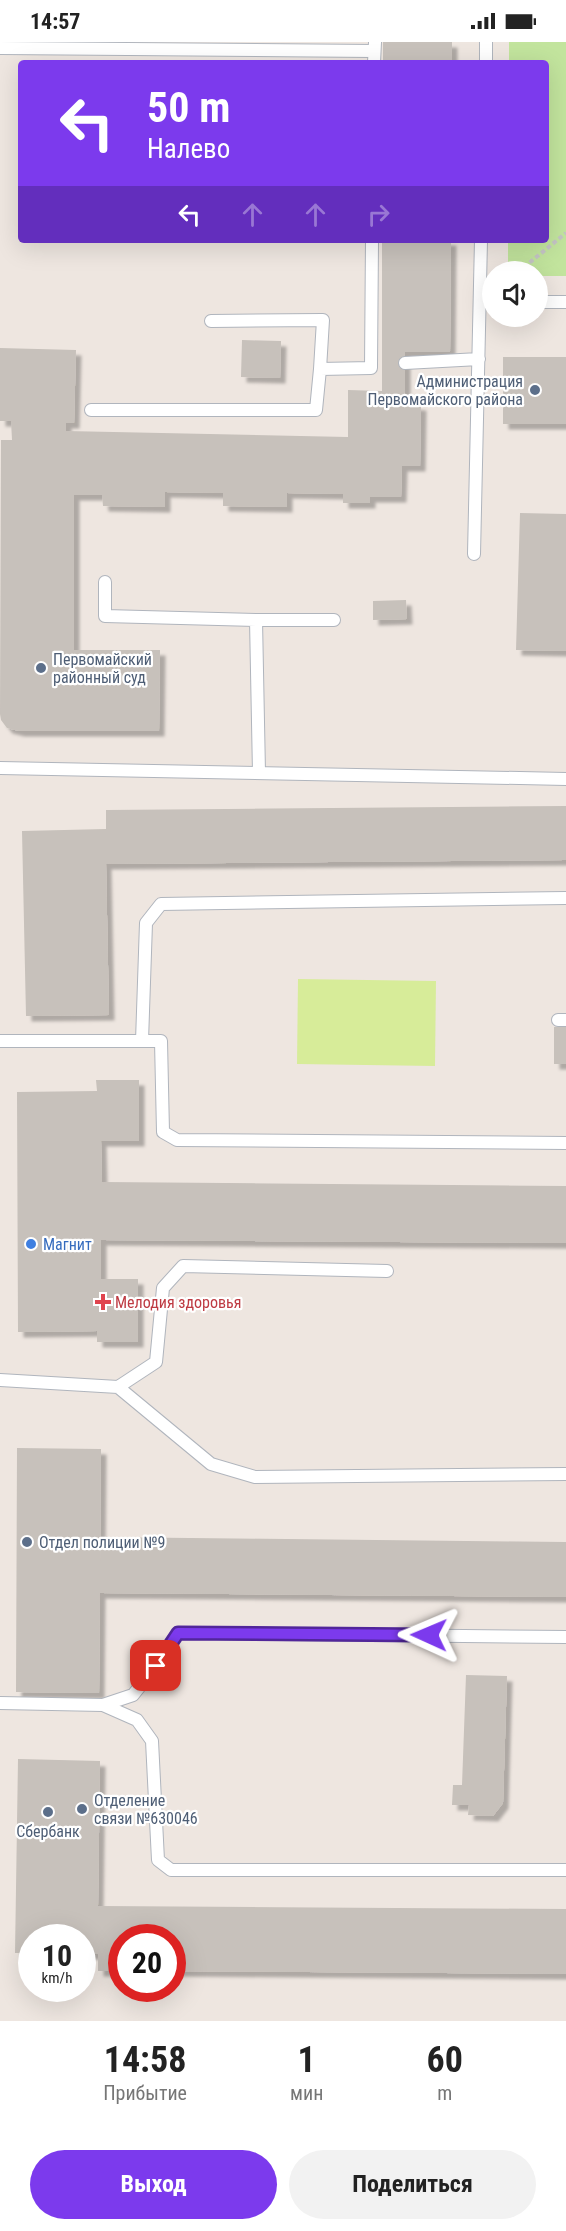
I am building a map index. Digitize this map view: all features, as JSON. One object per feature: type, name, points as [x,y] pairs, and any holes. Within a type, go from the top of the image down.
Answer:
[{"type":"lane","points":[[486,42],[486,60]]},
{"type":"lane","points":[[0,48],[374,52]]},
{"type":"lane","points":[[320,369],[376,365],[372,243]]},
{"type":"lane","points":[[481,243],[483,261]]},
{"type":"lane","points":[[548,302],[566,303]]},
{"type":"lane","points":[[91,410],[316,410],[323,320],[211,321]]},
{"type":"lane","points":[[474,554],[479,359],[483,327]]},
{"type":"lane","points":[[405,363],[479,359]]},
{"type":"lane","points":[[105,582],[105,616],[334,620]]},
{"type":"lane","points":[[256,620],[259,773]]},
{"type":"lane","points":[[0,768],[566,779]]},
{"type":"lane","points":[[142,1041],[146,922],[161,904],[566,898]]},
{"type":"lane","points":[[0,1041],[161,1041],[163,1132],[177,1140],[566,1143]]},
{"type":"lane","points":[[118,1387],[156,1362],[163,1288],[183,1266],[387,1271]]},
{"type":"lane","points":[[0,1380],[118,1387],[211,1464],[255,1477],[566,1474]]},
{"type":"lane","points":[[0,1703],[103,1705],[133,1695],[178,1633],[566,1637]]},
{"type":"lane","points":[[103,1705],[137,1720],[152,1741],[158,1860],[171,1870],[566,1870]]},
{"type":"path","points":[[532,261],[566,233]]},
{"type":"green space","points":[[509,42],[566,42],[566,276],[548,276],[548,261],[508,261],[508,243],[549,243],[549,60],[509,60]]},
{"type":"green space","points":[[298,979],[436,981],[435,1066],[297,1064]]},
{"type":"building","points":[[383,42],[452,42],[452,60],[383,60]]},
{"type":"building","points":[[382,243],[451,243],[450,352],[405,352],[405,404],[421,405],[420,466],[402,466],[401,497],[370,497],[370,503],[343,503],[343,494],[287,493],[287,507],[223,506],[223,493],[165,492],[165,507],[103,506],[102,495],[74,495],[74,650],[160,650],[159,731],[19,731],[7,728],[0,714],[1,440],[12,440],[11,421],[0,421],[0,348],[76,350],[74,423],[66,423],[66,431],[348,437],[348,390],[382,391]]},
{"type":"building","points":[[242,340],[281,341],[280,378],[241,377]]},
{"type":"building","name":"Администрация Первомайского района","points":[[503,357],[566,357],[566,424],[503,424]]},
{"type":"building","points":[[520,513],[566,514],[566,651],[516,650]]},
{"type":"building","points":[[406,600],[407,619],[373,620],[373,601]]},
{"type":"building","points":[[566,806],[566,860],[106,864],[109,1015],[26,1016],[22,831],[106,829],[106,810]]},
{"type":"building","points":[[554,1027],[566,1027],[566,1064],[554,1064]]},
{"type":"building","points":[[96,1080],[139,1080],[139,1141],[101,1141],[102,1182],[566,1186],[566,1243],[101,1240],[101,1279],[138,1279],[138,1342],[97,1342],[97,1331],[18,1332],[17,1092],[97,1091]]},
{"type":"building","points":[[17,1448],[101,1449],[100,1562],[101,1537],[566,1542],[566,1597],[100,1593],[99,1693],[16,1692]]},
{"type":"building","points":[[466,1675],[507,1676],[503,1803],[493,1816],[468,1815],[469,1805],[452,1805],[453,1785],[462,1785]]},
{"type":"building","points":[[18,1759],[100,1761],[98,1906],[566,1909],[566,1974],[186,1971],[186,1924],[108,1924],[108,1971],[98,1971],[96,1924],[18,1924],[18,1953],[15,1953]]},
{"type":"place","name":"Администрация Первомайского района","points":[[535,390]]},
{"type":"place","name":"Первомайский районный суд","points":[[41,668]]},
{"type":"place","name":"Магнит","points":[[31,1244]]},
{"type":"place","name":"Мелодия здоровья","points":[[103,1302]]},
{"type":"place","name":"Отдел полиции №9","points":[[27,1542]]},
{"type":"place","name":"Отделение связи №630046","points":[[82,1809]]},
{"type":"place","name":"Сбербанк","points":[[48,1812]]},
{"type":"route","points":[[156,1666],[178,1633],[429,1635]]}]
